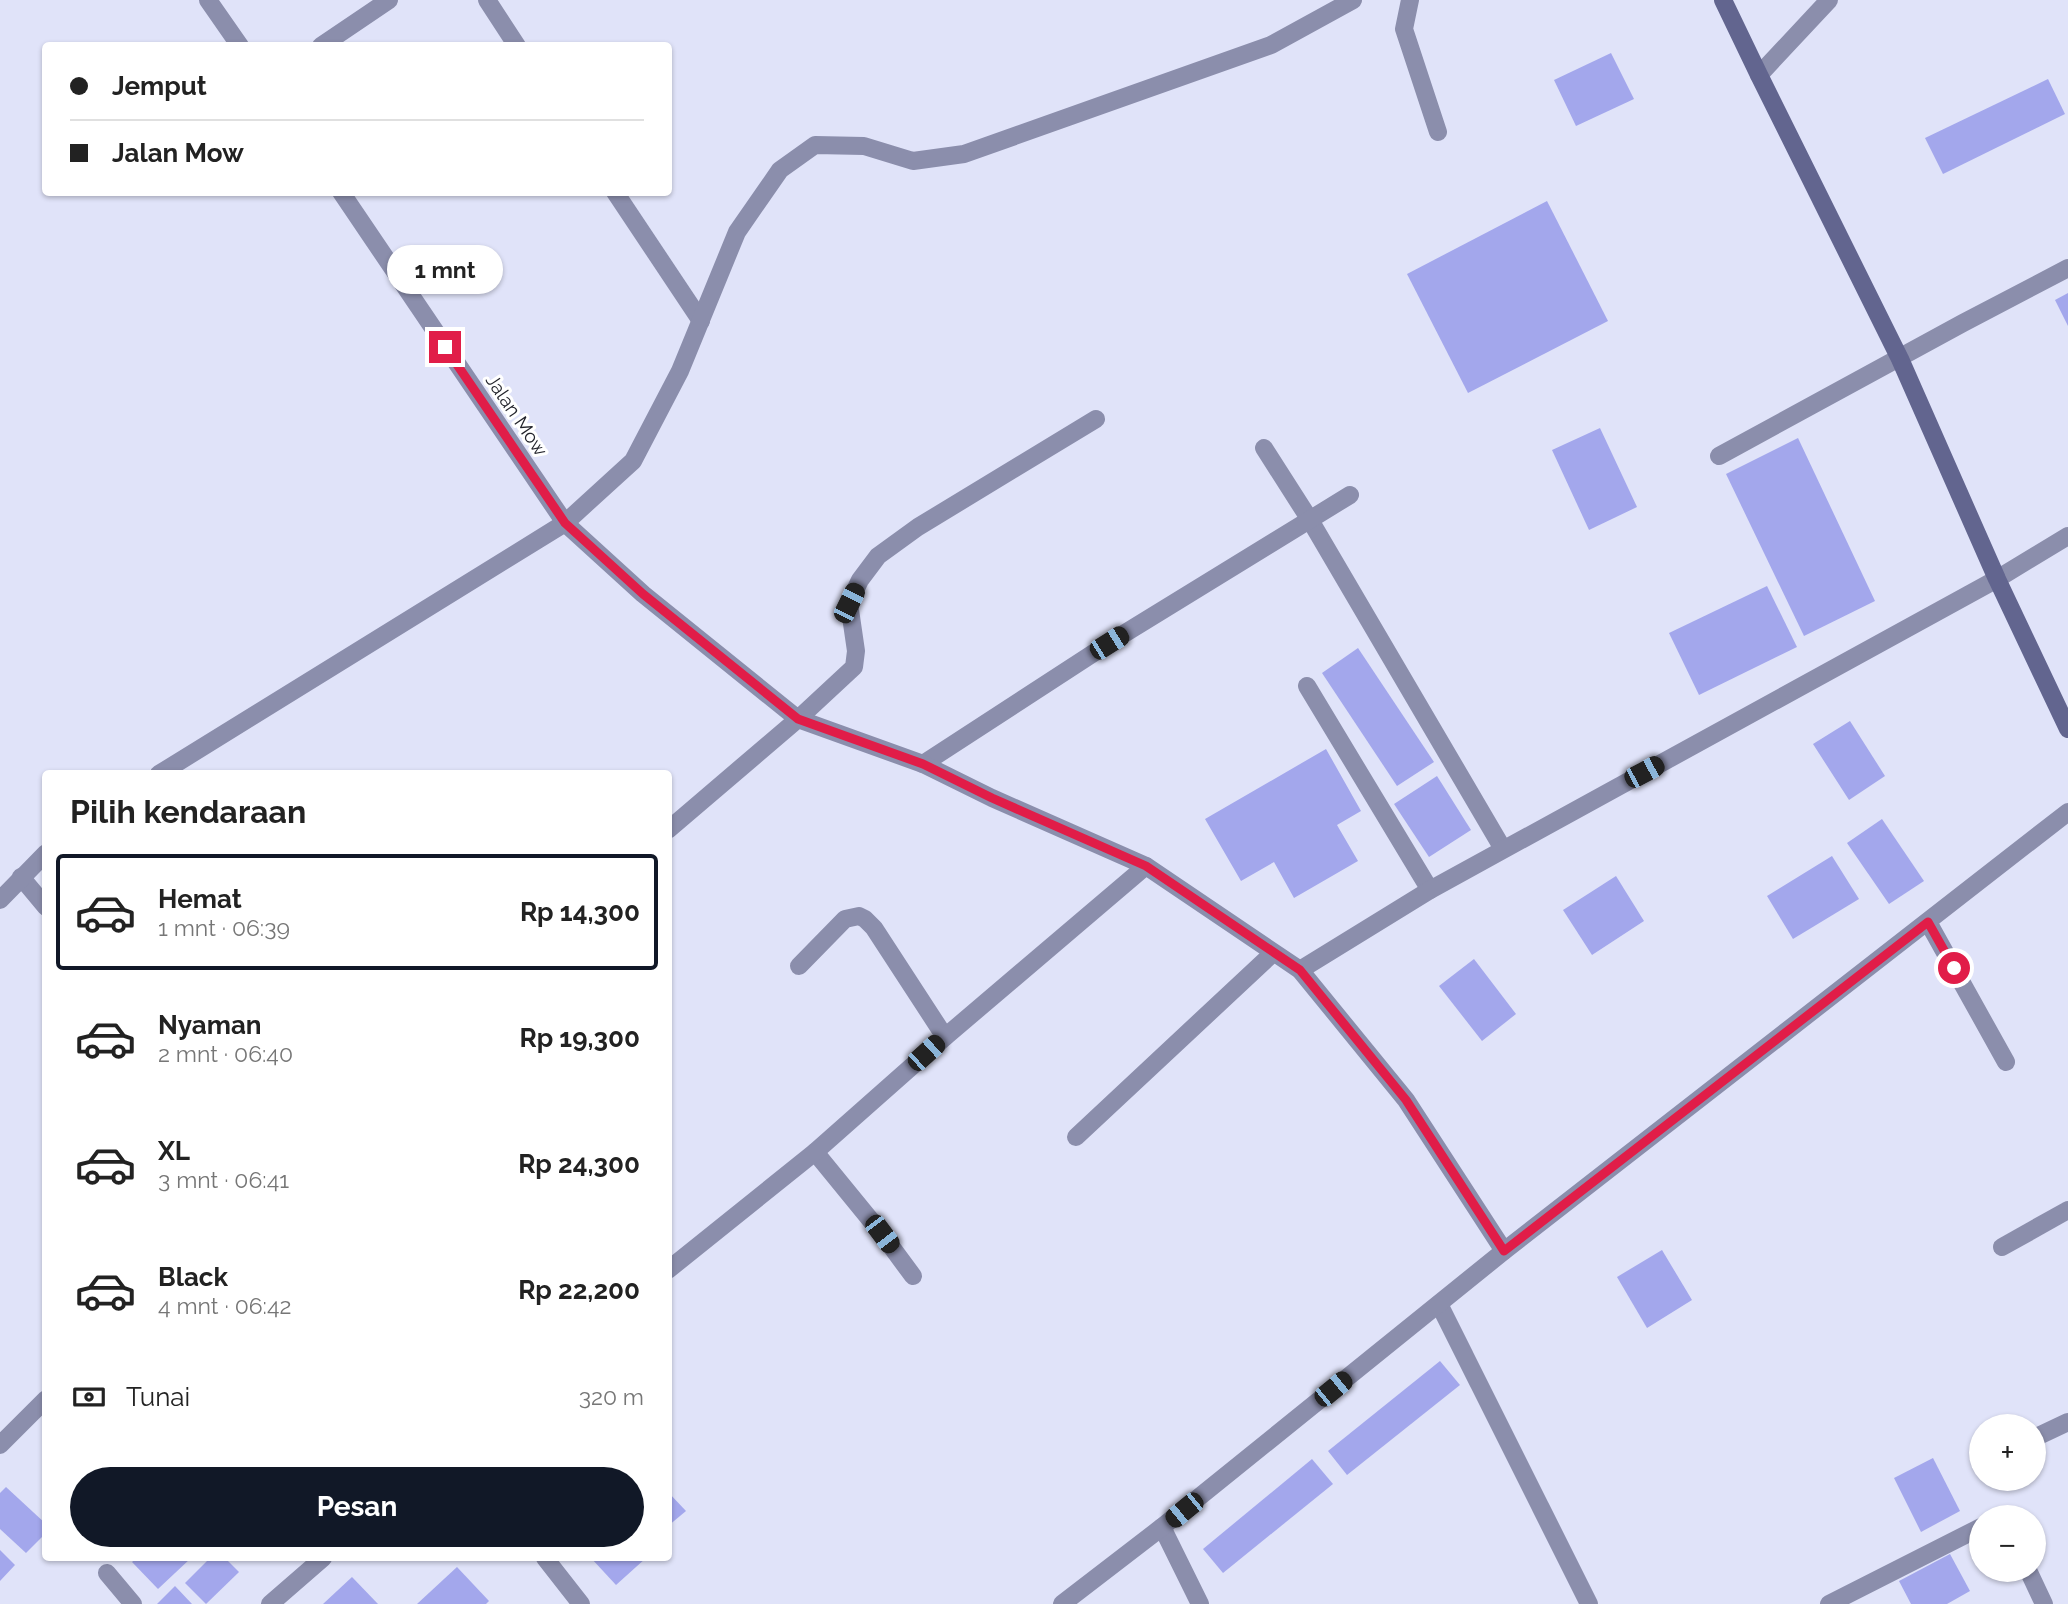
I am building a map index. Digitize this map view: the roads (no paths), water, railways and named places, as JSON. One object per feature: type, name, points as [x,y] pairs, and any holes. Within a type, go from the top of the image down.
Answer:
[{"type":"main road","points":[[1723,0],[1900,359],[1997,579],[2068,729]]},
{"type":"street","points":[[208,0],[237,42]]},
{"type":"street","points":[[327,42],[389,0]]},
{"type":"street","points":[[487,0],[514,42]]},
{"type":"street","points":[[165,770],[565,523],[633,461],[680,371],[737,232],[780,170],[815,145],[864,146],[913,161],[964,154],[1271,46],[1353,0]]},
{"type":"street","points":[[1410,0],[1404,29],[1438,132]]},
{"type":"street","points":[[1759,75],[1829,0]]},
{"type":"street","name":"Jalan Mow","points":[[344,196],[565,523],[643,594],[798,719],[923,764],[992,798],[1146,866],[1300,970],[1406,1100],[1504,1251]]},
{"type":"street","points":[[618,196],[701,321]]},
{"type":"street","points":[[1719,456],[2068,268]]},
{"type":"street","points":[[672,827],[798,719],[854,667],[856,651],[849,603],[860,580],[878,556],[918,527],[1096,419]]},
{"type":"street","points":[[1264,448],[1310,520],[1503,849]]},
{"type":"street","points":[[923,764],[1109,643],[1350,495]]},
{"type":"street","points":[[1300,970],[1430,890],[1997,579],[2068,536]]},
{"type":"street","points":[[1307,686],[1430,890]]},
{"type":"street","points":[[1062,1604],[1162,1527],[1504,1251],[2068,812]]},
{"type":"street","points":[[0,900],[42,857]]},
{"type":"street","points":[[672,1267],[815,1152],[944,1037],[1146,866]]},
{"type":"street","points":[[21,877],[42,901]]},
{"type":"street","points":[[799,966],[845,919],[859,916],[874,928],[944,1037]]},
{"type":"street","points":[[1928,922],[2006,1062]]},
{"type":"street","points":[[1076,1137],[1273,953]]},
{"type":"street","points":[[815,1152],[913,1276]]},
{"type":"street","points":[[2002,1247],[2068,1210]]},
{"type":"street","points":[[1439,1304],[1589,1604]]},
{"type":"street","points":[[0,1445],[42,1403]]},
{"type":"street","points":[[2046,1432],[2068,1422]]},
{"type":"street","points":[[1162,1527],[1200,1604]]},
{"type":"street","points":[[1829,1604],[1969,1533]]},
{"type":"street","points":[[270,1604],[320,1561]]},
{"type":"street","points":[[547,1561],[580,1604]]},
{"type":"street","points":[[107,1573],[133,1604]]},
{"type":"street","points":[[2034,1582],[2044,1604]]}]
